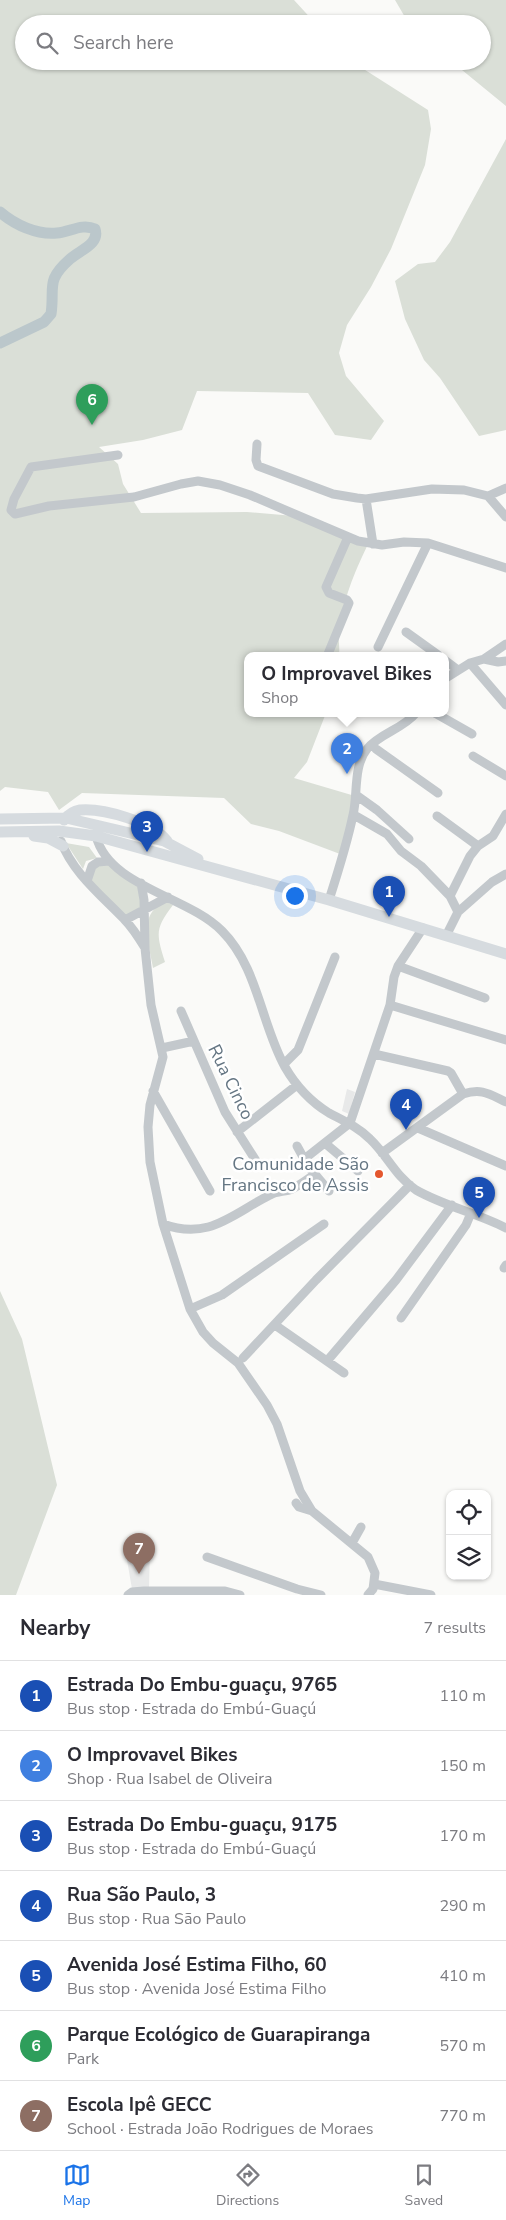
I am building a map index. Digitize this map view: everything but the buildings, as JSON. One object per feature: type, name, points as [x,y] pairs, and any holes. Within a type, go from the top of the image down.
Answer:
[{"type":"main road","points":[[59,831],[66,818],[79,810],[111,814],[141,822],[157,830],[168,842]]},
{"type":"main road","points":[[0,819],[66,818],[95,824],[168,842],[215,868]]},
{"type":"main road","points":[[95,824],[96,836]]},
{"type":"main road","points":[[0,833],[59,831],[96,836],[119,844],[215,868],[329,900],[506,954]]},
{"type":"main road","points":[[0,833],[42,837],[63,846]]},
{"type":"street","points":[[257,444],[256,460],[258,466],[333,494],[366,499],[432,489],[464,490],[488,496],[506,517]]},
{"type":"street","points":[[118,455],[31,467],[14,499],[11,510],[15,514],[49,506],[134,497],[181,484],[198,482],[220,485],[348,537],[373,544],[428,543],[506,568]]},
{"type":"street","points":[[488,496],[506,488]]},
{"type":"street","points":[[366,499],[373,544]]},
{"type":"street","points":[[329,652],[349,605],[347,600],[329,593],[326,587],[348,537]]},
{"type":"street","points":[[378,647],[428,543]]},
{"type":"street","points":[[406,632],[434,652]]},
{"type":"street","points":[[449,676],[470,663],[484,659],[506,644]]},
{"type":"street","points":[[492,653],[502,661],[506,670]]},
{"type":"street","points":[[484,659],[502,661]]},
{"type":"street","points":[[449,663],[458,670]]},
{"type":"street","points":[[470,663],[506,705]]},
{"type":"street","points":[[329,900],[354,815],[360,766],[373,748],[412,717]]},
{"type":"street","points":[[442,717],[472,734]]},
{"type":"street","points":[[373,748],[438,793]]},
{"type":"street","points":[[473,756],[506,776]]},
{"type":"street","points":[[356,795],[377,810],[409,839]]},
{"type":"street","points":[[450,896],[466,861],[478,846],[493,836],[506,814]]},
{"type":"street","points":[[354,815],[386,834],[400,851],[421,866],[450,896],[458,912]]},
{"type":"street","points":[[437,816],[478,846]]},
{"type":"street","points":[[59,831],[63,846],[87,882],[125,920],[145,948]]},
{"type":"street","points":[[96,836],[102,854],[109,862],[140,883],[209,918],[232,942],[244,963],[284,1064],[297,1086],[313,1102],[350,1123],[371,1140],[410,1185],[424,1194],[506,1228]]},
{"type":"street","points":[[87,882],[89,869],[92,866],[98,862],[109,862]]},
{"type":"street","points":[[446,936],[458,912],[492,882],[506,874]]},
{"type":"street","points":[[140,883],[145,909],[145,948],[151,1005],[162,1048],[162,1066],[150,1105],[148,1147],[163,1224],[190,1309],[202,1332],[212,1343],[238,1363],[267,1406],[277,1424],[300,1491],[312,1511],[368,1557],[374,1573],[374,1584],[368,1595]]},
{"type":"street","points":[[125,920],[168,897]]},
{"type":"street","points":[[303,1160],[326,1144],[350,1123],[390,1005],[394,977],[398,966],[422,928]]},
{"type":"street","points":[[284,1064],[298,1050],[335,957]]},
{"type":"street","points":[[398,966],[485,998]]},
{"type":"street","points":[[390,1005],[506,1040]]},
{"type":"street","name":"Rua Cinco","points":[[181,1011],[225,1112],[258,1164]]},
{"type":"street","points":[[162,1048],[194,1042]]},
{"type":"street","points":[[374,1054],[448,1070],[463,1094]]},
{"type":"street","points":[[237,1132],[297,1086]]},
{"type":"street","points":[[382,1153],[463,1094],[474,1090],[482,1091],[506,1102]]},
{"type":"street","points":[[153,1091],[210,1191]]},
{"type":"street","points":[[418,1128],[506,1166]]},
{"type":"street","points":[[326,1144],[358,1171]]},
{"type":"street","points":[[296,1146],[303,1160],[329,1191]]},
{"type":"street","points":[[163,1224],[179,1230],[202,1230],[231,1218],[272,1194],[292,1189],[315,1174]]},
{"type":"street","points":[[243,1358],[316,1280],[410,1185]]},
{"type":"street","points":[[327,1361],[396,1280],[452,1205]]},
{"type":"street","points":[[402,1318],[466,1225],[471,1213]]},
{"type":"street","points":[[190,1309],[222,1295],[324,1224]]},
{"type":"street","points":[[275,1325],[344,1373]]},
{"type":"street","points":[[296,1503],[299,1507],[312,1511]]},
{"type":"street","points":[[352,1543],[360,1526]]},
{"type":"street","points":[[207,1557],[297,1589],[321,1595]]},
{"type":"street","points":[[374,1584],[431,1595]]},
{"type":"street","points":[[128,1595],[132,1592],[144,1591],[187,1593],[225,1591],[240,1595]]},
{"type":"shaded area","points":[[0,0],[294,0],[308,15],[15,15],[15,70],[365,70],[428,110],[431,129],[425,165],[391,249],[371,287],[347,325],[339,353],[346,376],[384,421],[371,440],[335,435],[308,393],[197,391],[182,430],[143,440],[99,447],[118,464],[123,484],[141,513],[247,512],[294,516],[368,544],[346,597],[339,632],[339,652],[244,652],[244,717],[324,717],[307,762],[294,778],[355,796],[340,854],[279,831],[251,824],[224,798],[82,793],[59,810],[48,792],[5,787],[0,791]]},
{"type":"shaded area","points":[[395,0],[506,0],[506,106],[462,70],[491,70],[491,15],[404,15]]},
{"type":"shaded area","points":[[506,139],[506,430],[479,436],[440,378],[424,360],[405,319],[395,281],[418,264],[435,262],[450,242]]},
{"type":"shaded area","points":[[66,843],[89,847],[97,858],[86,861],[83,869]]},
{"type":"shaded area","points":[[110,863],[139,882],[144,909],[125,920],[89,883],[92,866]]},
{"type":"shaded area","points":[[167,902],[173,905],[163,920],[159,932],[165,962],[153,968],[148,939],[148,921],[158,906]]},
{"type":"shaded area","points":[[347,1089],[355,1092],[349,1114],[342,1111]]},
{"type":"shaded area","points":[[0,1291],[22,1339],[57,1485],[16,1595],[0,1595]]},
{"type":"shaded area","points":[[129,1547],[150,1549],[149,1588],[132,1589],[127,1560]]},
{"type":"waterway","points":[[0,212],[19,225],[34,231],[57,233],[81,227],[90,227],[95,229],[96,234],[92,243],[70,259],[57,273],[53,285],[51,314],[44,322],[0,343]]},
{"type":"place","name":"Parque Ecológico de Guarapiranga","points":[[92,425]]},
{"type":"place","name":"O Improvavel Bikes","points":[[347,774]]},
{"type":"place","name":"Estrada Do Embu-guaçu, 9175","points":[[147,852]]},
{"type":"place","name":"Estrada Do Embu-guaçu, 9765","points":[[389,917]]},
{"type":"place","name":"Rua São Paulo, 3","points":[[406,1130]]},
{"type":"place","name":"Comunidade São Francisco de Assis","points":[[379,1174]]},
{"type":"place","name":"Avenida José Estima Filho, 60","points":[[479,1218]]},
{"type":"place","name":"Escola Ipê GECC","points":[[139,1574]]}]
